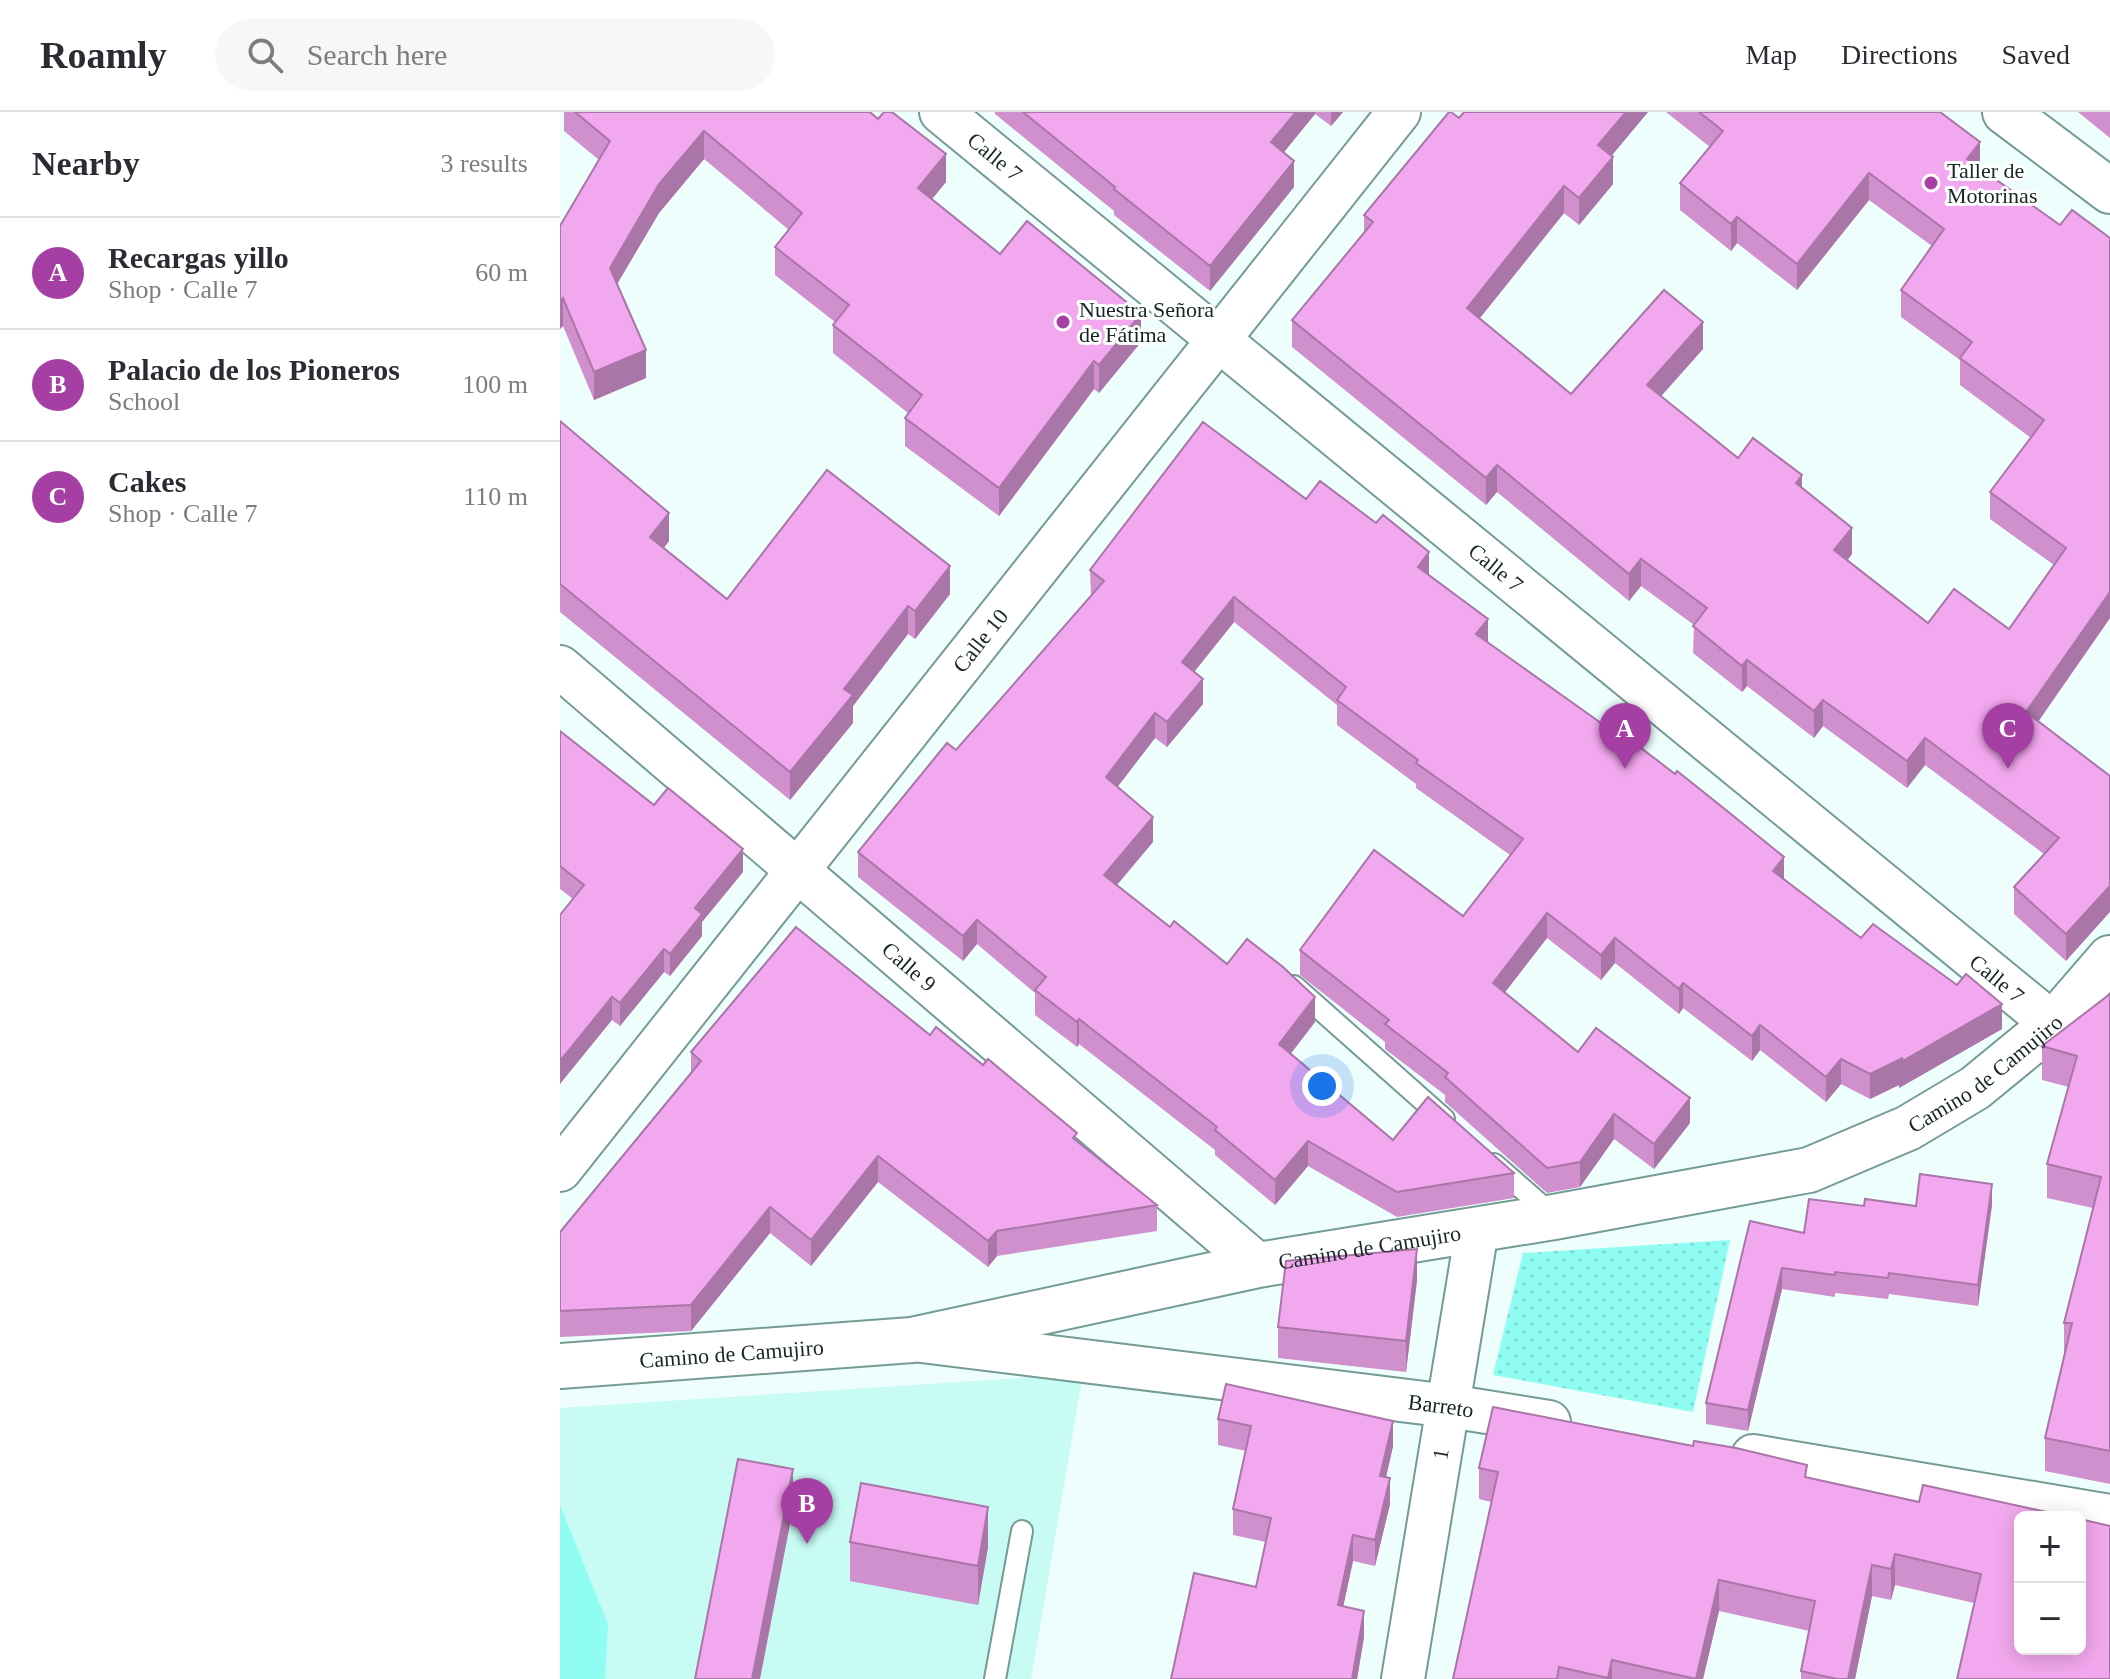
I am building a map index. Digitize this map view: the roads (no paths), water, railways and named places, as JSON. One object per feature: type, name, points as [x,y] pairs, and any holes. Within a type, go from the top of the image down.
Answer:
[{"type":"street","name":"Calle 7","points":[[941,112],[2053,1024]]},
{"type":"street","name":"Calle 10","points":[[560,1170],[1399,112]]},
{"type":"street","points":[[2005,112],[2110,191]]},
{"type":"street","name":"Calle 9","points":[[560,667],[1258,1265]]},
{"type":"street","name":"Camino de Camujiro","points":[[560,1366],[912,1340],[1258,1265],[1554,1217],[1809,1170],[1908,1128],[1975,1088],[2053,1024],[2110,958]]},
{"type":"street","name":"1","points":[[1403,1679],[1477,1230]]},
{"type":"street","name":"Barreto","points":[[912,1340],[1449,1406],[1591,1429]]},
{"type":"street","points":[[1717,1450],[2110,1516]]},
{"type":"lane","points":[[1294,986],[1460,1133]]},
{"type":"lane","points":[[1484,1154],[1554,1217]]},
{"type":"lane","points":[[995,1679],[1022,1531]]},
{"type":"place","name":"Taller de Motorinas","points":[[1931,183]]},
{"type":"place","name":"Nuestra Señora de Fátima","points":[[1063,322]]},
{"type":"place","name":"Recargas yillo","points":[[1625,769]]},
{"type":"place","name":"Cakes","points":[[2008,769]]},
{"type":"place","name":"Palacio de los Pioneros","points":[[807,1544]]}]
